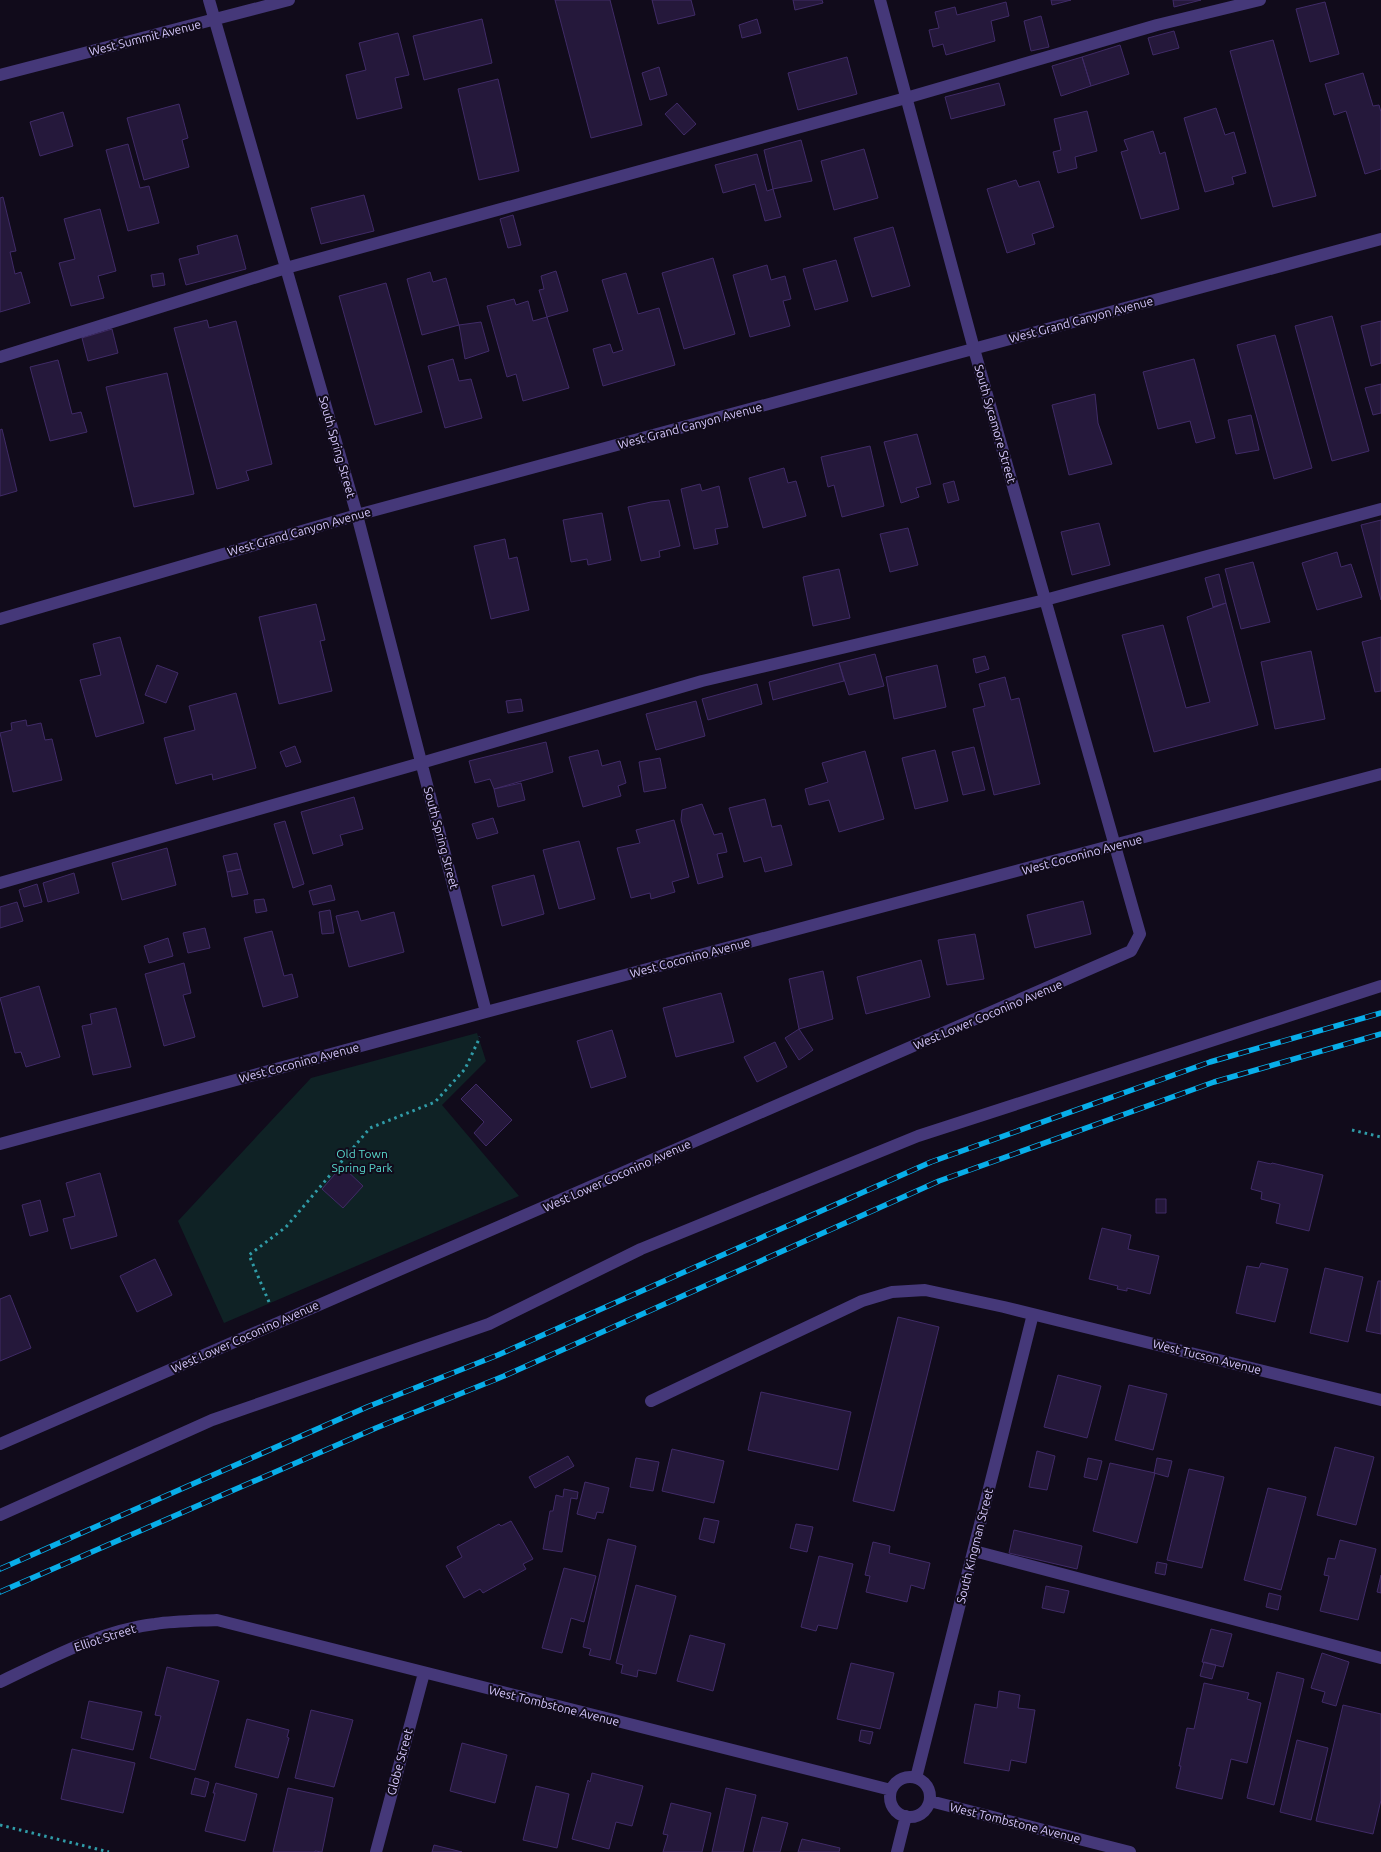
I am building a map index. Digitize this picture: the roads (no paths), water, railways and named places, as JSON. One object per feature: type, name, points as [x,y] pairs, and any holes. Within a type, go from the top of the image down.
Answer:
[{"type":"street","name":"South Spring Street","points":[[209,0],[357,515],[486,1012]]},
{"type":"street","name":"West Summit Avenue","points":[[0,75],[289,0]]},
{"type":"street","name":"South Sycamore Street","points":[[880,0],[974,349],[1114,846]]},
{"type":"street","points":[[0,357],[286,268],[906,98],[1157,25],[1260,0]]},
{"type":"street","name":"West Grand Canyon Avenue","points":[[0,619],[357,515],[1381,239]]},
{"type":"street","points":[[0,883],[702,681],[1045,600],[1381,509]]},
{"type":"street","name":"West Coconino Avenue","points":[[1,1140],[1381,774]]},
{"type":"street","name":"West Lower Coconino Avenue","points":[[0,1444],[1131,951],[1140,934],[1114,846]]},
{"type":"street","points":[[0,1515],[212,1420],[489,1324],[642,1249],[918,1136],[1381,986]]},
{"type":"street","name":"West Tucson Avenue","points":[[651,1401],[862,1301],[892,1292],[925,1290],[1034,1314],[1381,1400]]},
{"type":"street","name":"South Kingman Street","points":[[916,1778],[1034,1314]]},
{"type":"street","points":[[974,1551],[1381,1658]]},
{"type":"street","name":"West Tombstone Avenue","points":[[217,1620],[891,1790]]},
{"type":"street","name":"Elliot Street","points":[[0,1682],[59,1653],[105,1636],[154,1624],[217,1620]]},
{"type":"street","name":"Globe Street","points":[[376,1852],[424,1673]]},
{"type":"street","points":[[908,1777],[916,1778],[927,1787],[930,1801],[927,1808],[921,1814],[906,1816],[899,1813],[893,1807],[890,1799],[891,1790],[901,1779],[908,1777]]},
{"type":"street","name":"West Tombstone Avenue","points":[[930,1801],[1130,1852]]},
{"type":"street","points":[[897,1852],[906,1816]]},
{"type":"railway","points":[[0,1569],[367,1407],[498,1355],[931,1162],[1210,1062],[1381,1013]]},
{"type":"railway","points":[[0,1592],[376,1428],[504,1376],[939,1181],[1214,1082],[1381,1034]]},
{"type":"park label","name":"Old Town Spring Park","points":[[362,1161]]}]
